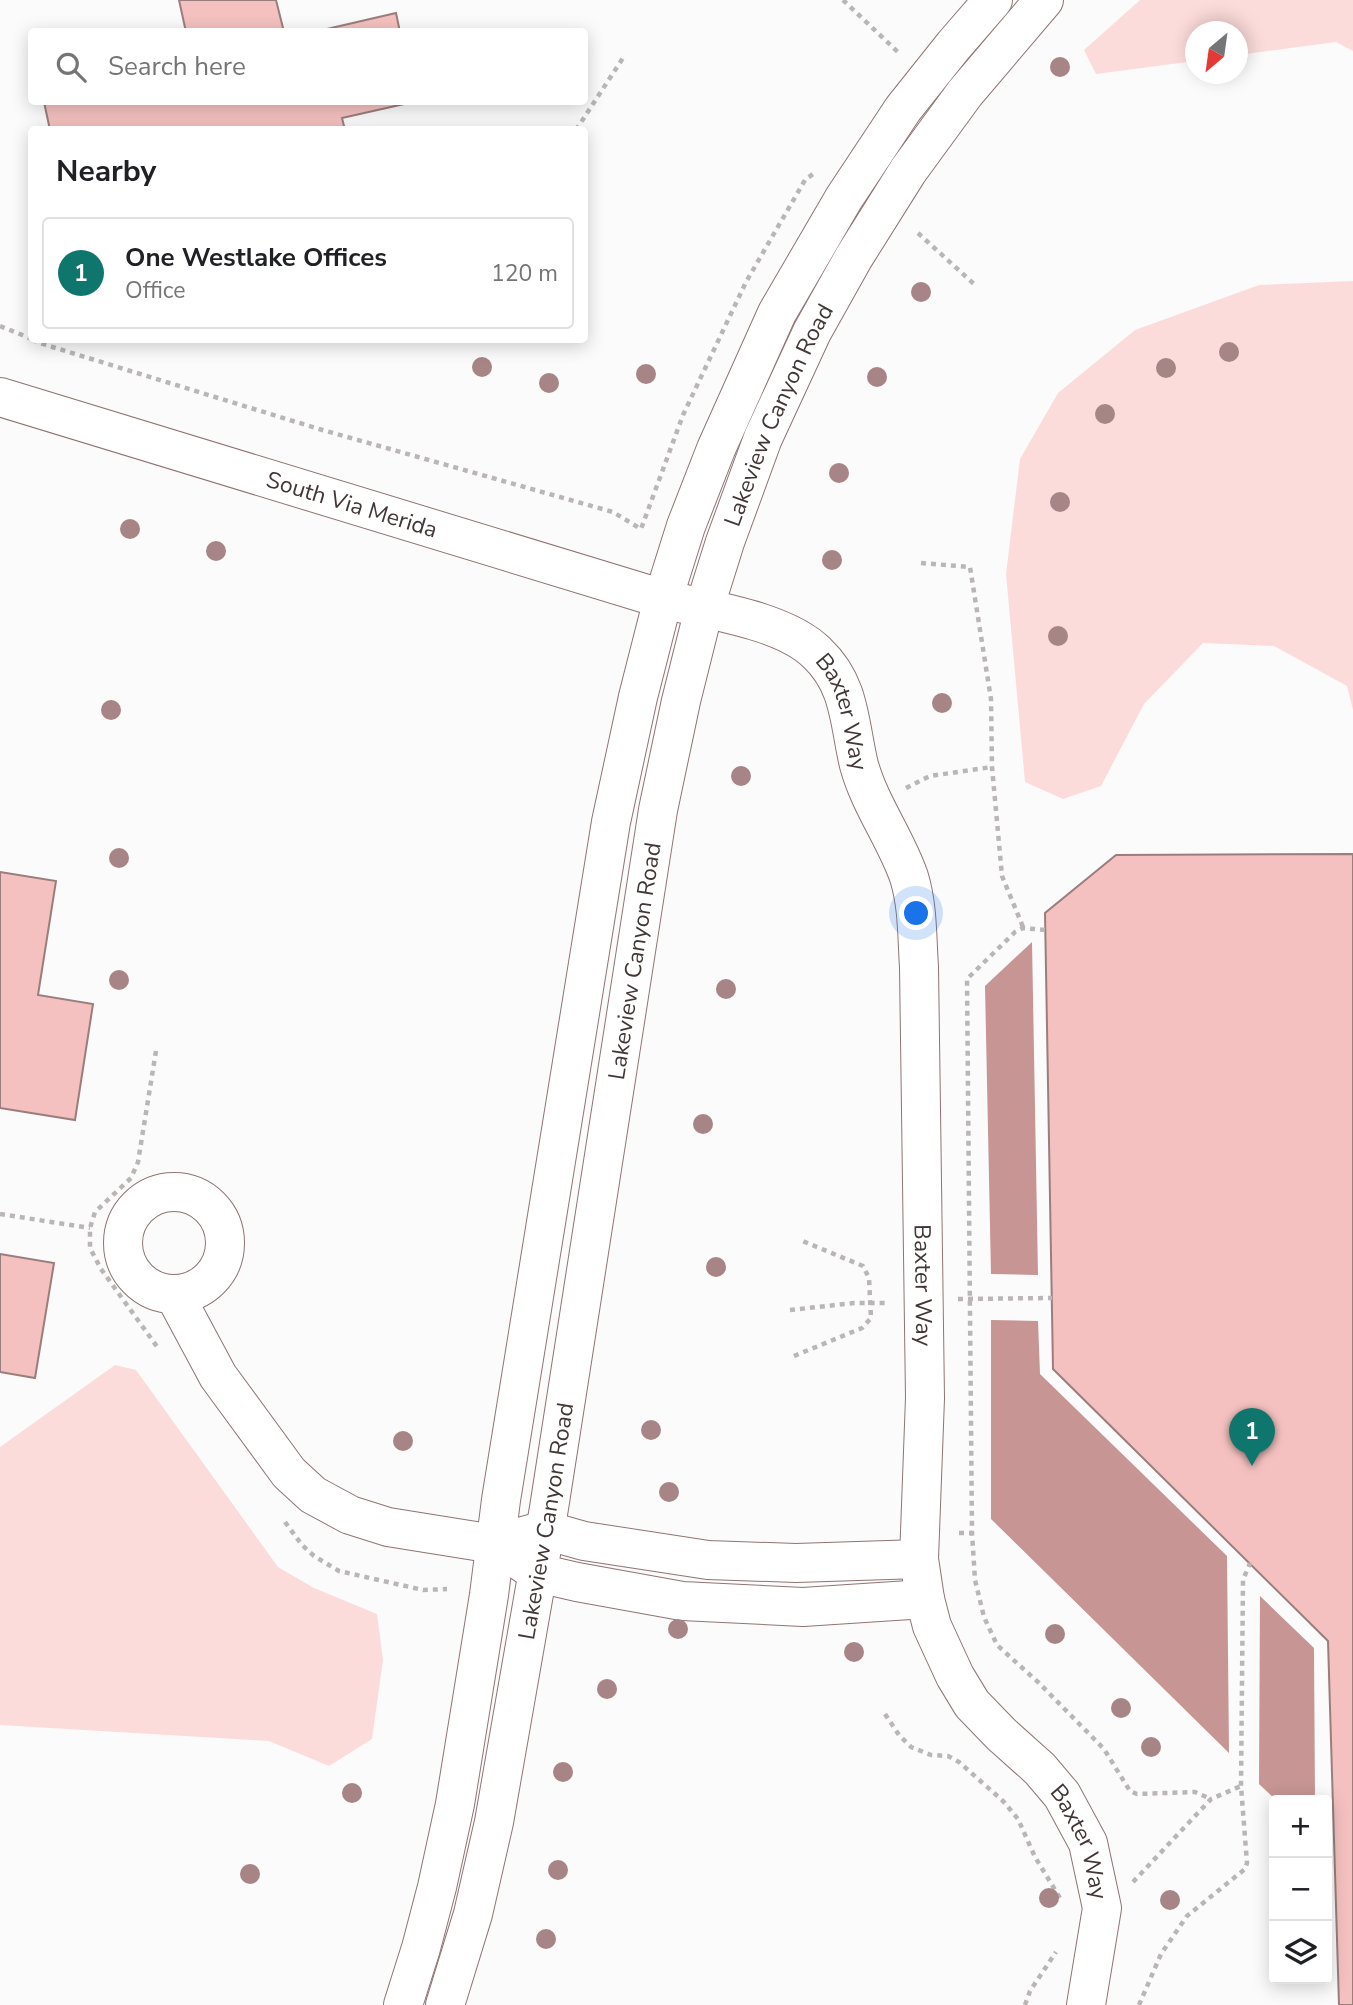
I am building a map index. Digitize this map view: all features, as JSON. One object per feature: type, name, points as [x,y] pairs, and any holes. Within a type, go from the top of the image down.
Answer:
[{"type":"street","name":"Lakeview Canyon Road","points":[[403,2005],[437,1887],[455,1804],[489,1595],[494,1544],[611,822],[663,599],[686,526],[716,449],[777,313],[844,198],[903,110],[993,0]]},
{"type":"street","name":"Lakeview Canyon Road","points":[[445,2005],[473,1914],[494,1822],[545,1530],[658,810],[704,609],[763,438],[813,332],[854,257],[908,171],[965,93],[1044,0]]},
{"type":"street","name":"South Via Merida","points":[[0,397],[663,599],[704,609]]},
{"type":"street","name":"Baxter Way","points":[[704,609],[764,624],[796,638],[817,652],[844,690],[860,766],[874,804],[908,876],[914,898],[919,967],[925,1398],[919,1559],[925,1599],[930,1620],[943,1651],[972,1704],[1040,1769],[1062,1795],[1088,1843],[1102,1908],[1086,2005]]},
{"type":"street","points":[[174,1294],[218,1376],[289,1473],[313,1495],[350,1515],[388,1527],[494,1544],[538,1573],[682,1601],[803,1606],[925,1599]]},
{"type":"street","points":[[494,1544],[545,1530],[584,1541],[708,1560],[796,1563],[919,1559]]},
{"type":"path","points":[[843,0],[904,57]]},
{"type":"path","points":[[579,126],[623,58]]},
{"type":"path","points":[[918,233],[974,284]]},
{"type":"path","points":[[0,326],[28,337]]},
{"type":"path","points":[[41,343],[306,425],[613,512],[641,529]]},
{"type":"path","points":[[922,563],[970,567],[991,699],[992,768],[1002,876],[1023,928]]},
{"type":"path","points":[[874,804],[930,776],[992,768]]},
{"type":"path","points":[[1045,930],[1023,928],[1015,932],[967,979],[972,1534],[975,1580],[984,1617],[997,1645],[1104,1749],[1130,1791],[1137,1794],[1195,1792],[1211,1799]]},
{"type":"path","points":[[0,1214],[90,1228]]},
{"type":"path","points":[[794,1356],[862,1328],[871,1318],[869,1278],[863,1266],[800,1240]]},
{"type":"path","points":[[790,1310],[854,1303]]},
{"type":"path","points":[[959,1533],[972,1534]]},
{"type":"path","points":[[1139,2005],[1161,1954],[1187,1916],[1245,1869],[1247,1863],[1241,1787],[1243,1580],[1250,1563]]},
{"type":"path","points":[[885,1714],[911,1748],[931,1755],[948,1756],[959,1762],[1003,1801],[1018,1819],[1035,1857],[1062,1905]]},
{"type":"path","points":[[1130,1885],[1211,1799],[1241,1787]]},
{"type":"path","points":[[1025,2005],[1030,1991],[1061,1944]]},
{"type":"shaded area","points":[[1140,0],[1353,0],[1353,51],[1336,42],[1248,54],[1248,21],[1185,21],[1185,62],[1096,74],[1084,50]]},
{"type":"shaded area","points":[[1353,281],[1353,710],[1347,686],[1274,646],[1203,643],[1144,704],[1101,786],[1063,799],[1025,782],[1006,574],[1020,459],[1058,393],[1135,330],[1259,285]]},
{"type":"shaded area","points":[[1032,942],[1038,1275],[991,1274],[985,986]]},
{"type":"shaded area","points":[[991,1320],[1038,1321],[1040,1374],[1227,1556],[1229,1753],[991,1519]]},
{"type":"shaded area","points":[[115,1365],[136,1370],[278,1567],[314,1588],[377,1614],[383,1660],[372,1739],[329,1766],[269,1741],[0,1725],[0,1447]]},
{"type":"shaded area","points":[[1260,1596],[1314,1648],[1315,1795],[1271,1795],[1259,1784]]},
{"type":"building","points":[[179,0],[276,0],[283,28],[185,28]]},
{"type":"building","points":[[396,13],[399,28],[331,28]]},
{"type":"building","points":[[45,105],[400,105],[342,118],[344,126],[49,126]]},
{"type":"building","points":[[1353,854],[1353,2005],[1339,2005],[1328,1641],[1053,1369],[1045,913],[1116,855]]},
{"type":"building","points":[[0,872],[56,881],[38,995],[93,1004],[75,1120],[0,1108]]},
{"type":"building","points":[[0,1254],[54,1263],[35,1378],[0,1372]]},
{"type":"place","name":"One Westlake Offices","points":[[1252,1466]]}]
